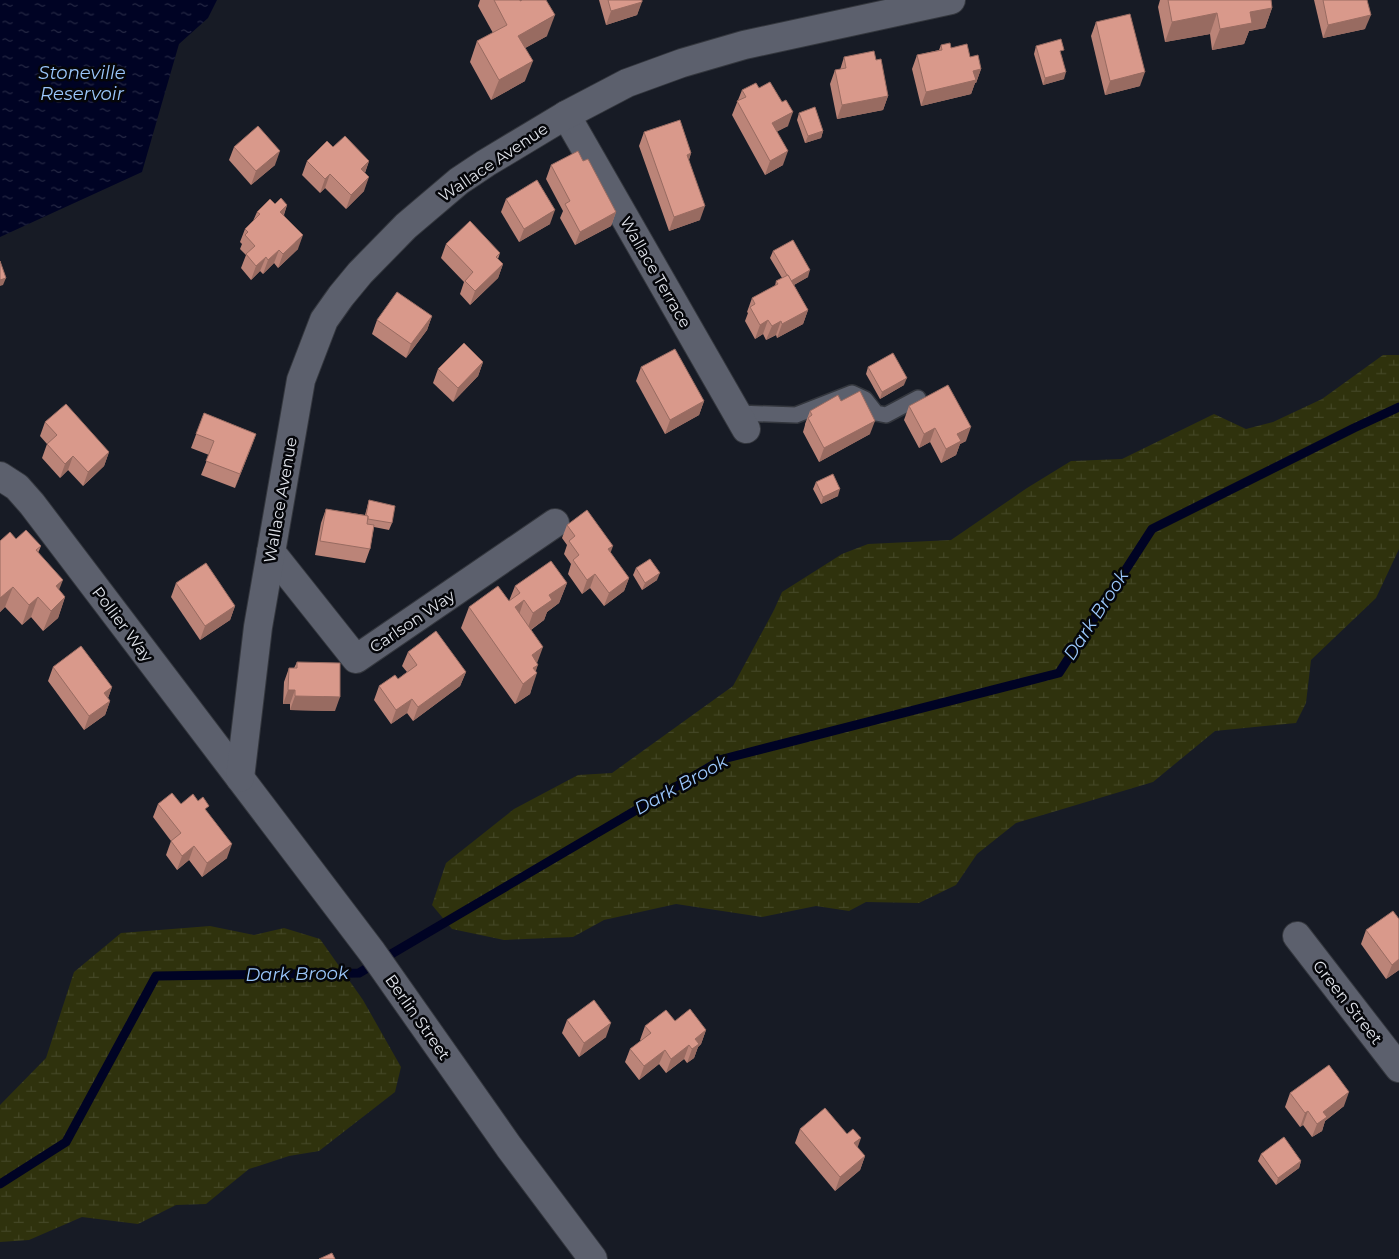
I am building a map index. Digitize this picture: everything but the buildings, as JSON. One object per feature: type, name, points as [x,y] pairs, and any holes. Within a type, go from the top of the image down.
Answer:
[{"type":"street","name":"Wallace Avenue","points":[[240,778],[258,627],[301,380],[324,320],[360,273],[406,226],[432,203],[486,163],[566,115],[627,83],[709,54],[947,0]]},
{"type":"street","name":"Wallace Terrace","points":[[566,115],[742,421]]},
{"type":"street","name":"Pollier Way","points":[[0,476],[17,487],[32,504],[240,778]]},
{"type":"street","name":"Carlson Way","points":[[271,552],[356,659],[555,523]]},
{"type":"street","name":"Berlin Street","points":[[240,778],[378,960],[509,1146],[593,1259]]},
{"type":"street","name":"Green Street","points":[[1297,936],[1399,1068]]},
{"type":"lane","points":[[742,421],[796,415],[852,393],[865,399],[876,413],[886,415],[918,398]]},
{"type":"green space","points":[[1383,355],[1399,355],[1399,549],[1376,598],[1311,660],[1306,703],[1296,723],[1215,731],[1153,782],[1016,823],[977,854],[956,885],[919,903],[866,902],[849,911],[816,906],[762,917],[676,904],[604,920],[573,937],[504,940],[452,929],[432,905],[446,863],[514,809],[578,775],[612,773],[733,686],[782,592],[842,554],[868,544],[951,540],[1027,488],[1071,461],[1122,459],[1214,414],[1246,429],[1273,422],[1322,399]]},
{"type":"green space","points":[[210,926],[254,935],[284,928],[320,939],[363,1000],[401,1067],[395,1092],[319,1151],[289,1156],[249,1169],[206,1204],[176,1205],[138,1224],[82,1217],[29,1240],[0,1242],[0,1105],[46,1058],[74,972],[121,933]]},
{"type":"water","name":"Stoneville Reservoir","points":[[0,0],[217,0],[208,18],[179,44],[142,172],[0,237]]},
{"type":"waterway","name":"Dark Brook","points":[[0,1184],[66,1142],[156,976],[359,973],[723,759],[1059,673],[1152,529],[1399,407]]}]
